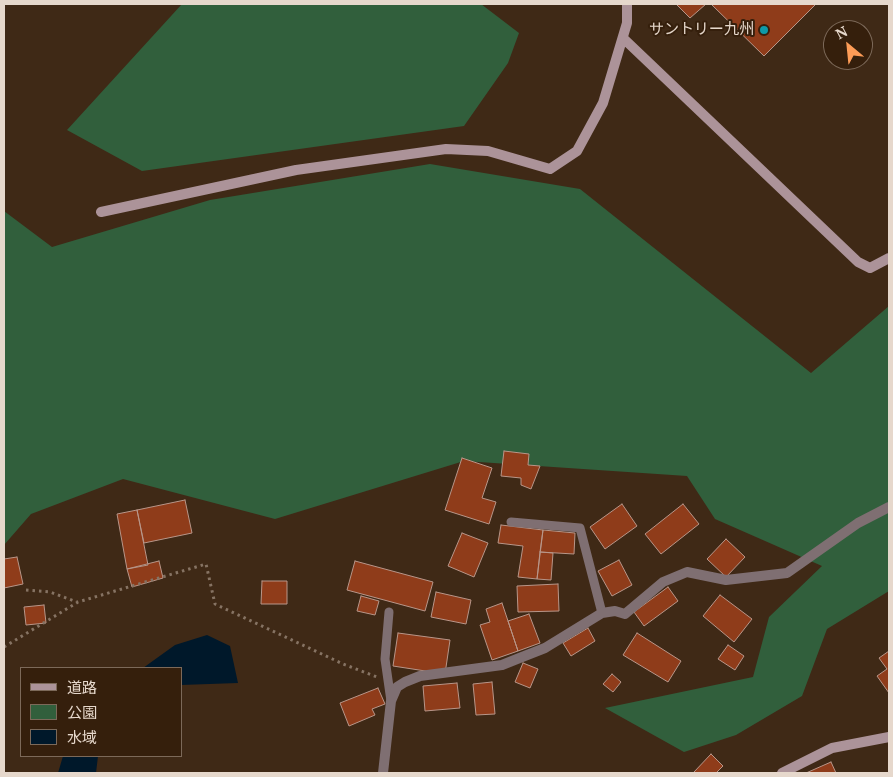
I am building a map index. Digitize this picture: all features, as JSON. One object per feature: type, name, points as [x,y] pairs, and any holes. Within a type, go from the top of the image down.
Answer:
[{"type":"street","points":[[102,212],[296,170],[446,149],[488,151],[550,169],[577,151],[603,103],[627,23],[627,4]]},
{"type":"street","points":[[623,38],[858,262],[870,268],[889,258]]},
{"type":"street","points":[[383,773],[391,701],[398,687],[420,676],[502,665],[545,648],[602,613],[615,611],[625,614],[663,582],[687,572],[726,580],[787,573],[858,523],[889,507]]},
{"type":"street","points":[[782,773],[832,748],[889,737]]},
{"type":"lane","points":[[511,522],[580,528],[602,613]]},
{"type":"lane","points":[[389,612],[386,660],[391,701]]},
{"type":"path","points":[[4,647],[78,602],[206,564],[215,604],[343,664],[389,682]]},
{"type":"path","points":[[26,590],[50,592],[78,602]]},
{"type":"green space","points":[[182,4],[481,4],[519,33],[508,63],[464,126],[142,171],[67,130]]},
{"type":"green space","points":[[430,164],[580,189],[811,373],[889,306],[889,591],[827,629],[802,696],[736,735],[684,752],[605,708],[753,677],[769,617],[822,566],[715,519],[687,476],[464,461],[275,519],[123,479],[31,514],[4,545],[4,211],[52,247],[210,200]]},
{"type":"water","points":[[207,635],[230,646],[238,683],[182,685],[182,667],[144,667],[175,645]]},
{"type":"water","points":[[63,757],[98,757],[96,773],[58,773]]},
{"type":"building","name":"サントリー九州","points":[[676,4],[706,4],[690,18]]},
{"type":"building","name":"サントリー九州","points":[[711,4],[816,4],[764,56]]},
{"type":"building","points":[[504,451],[529,454],[528,465],[540,466],[531,489],[521,485],[521,478],[501,476]]},
{"type":"building","points":[[462,458],[492,468],[482,498],[496,502],[489,524],[445,510]]},
{"type":"building","points":[[185,500],[192,533],[144,543],[137,510]]},
{"type":"building","points":[[622,504],[637,526],[605,549],[590,527]]},
{"type":"building","points":[[683,504],[699,524],[661,554],[645,534]]},
{"type":"building","points":[[137,510],[148,565],[127,569],[117,514]]},
{"type":"building","points":[[501,525],[543,530],[537,579],[518,577],[523,546],[498,543]]},
{"type":"building","points":[[543,530],[575,533],[574,554],[540,552]]},
{"type":"building","points":[[462,533],[488,543],[474,577],[448,566]]},
{"type":"building","points":[[726,539],[745,557],[726,577],[707,559]]},
{"type":"building","points":[[540,552],[553,553],[551,580],[537,579]]},
{"type":"building","points":[[17,557],[23,584],[4,588],[4,559]]},
{"type":"building","points":[[619,560],[632,585],[612,596],[598,571]]},
{"type":"building","points":[[159,561],[163,578],[132,587],[127,569]]},
{"type":"building","points":[[355,561],[433,582],[425,611],[347,590]]},
{"type":"building","points":[[262,581],[287,581],[287,604],[261,604]]},
{"type":"building","points":[[558,584],[559,611],[518,612],[517,586]]},
{"type":"building","points":[[668,587],[678,601],[644,626],[634,612]]},
{"type":"building","points":[[436,592],[471,600],[466,624],[431,617]]},
{"type":"building","points":[[720,595],[752,619],[734,642],[703,616]]},
{"type":"building","points":[[361,596],[379,601],[375,615],[357,611]]},
{"type":"building","points":[[502,603],[518,651],[492,660],[480,625],[490,622],[486,609]]},
{"type":"building","points":[[44,605],[46,623],[26,625],[24,607]]},
{"type":"building","points":[[529,614],[540,643],[518,651],[508,621]]},
{"type":"building","points":[[588,628],[595,641],[571,656],[563,643]]},
{"type":"building","points":[[398,633],[450,640],[445,674],[393,666]]},
{"type":"building","points":[[637,633],[681,661],[668,682],[623,655]]},
{"type":"building","points":[[728,645],[744,656],[735,670],[718,659]]},
{"type":"building","points":[[889,651],[889,693],[877,676],[887,669],[879,658]]},
{"type":"building","points":[[523,663],[538,669],[530,688],[515,682]]},
{"type":"building","points":[[612,674],[621,682],[613,692],[603,684]]},
{"type":"building","points":[[492,682],[495,714],[476,715],[473,684]]},
{"type":"building","points":[[457,683],[460,708],[425,711],[423,686]]},
{"type":"building","points":[[378,688],[385,704],[372,709],[375,715],[349,726],[340,703]]},
{"type":"building","points":[[711,754],[723,766],[716,773],[694,772]]},
{"type":"building","points":[[831,762],[836,773],[806,773]]},
{"type":"place","name":"サントリー九州","points":[[764,30]]}]
